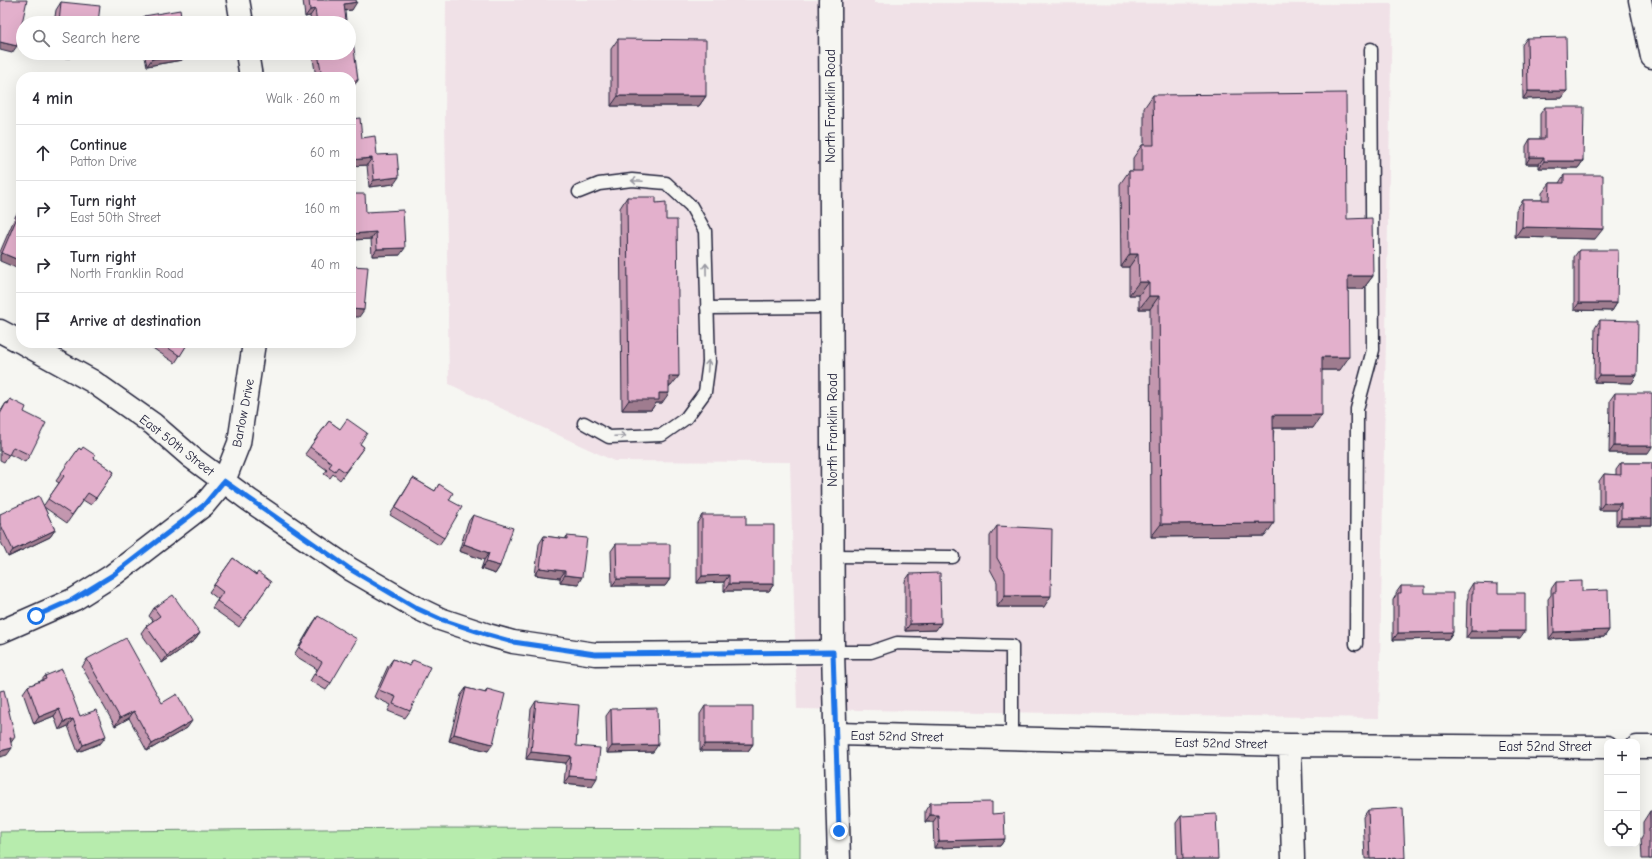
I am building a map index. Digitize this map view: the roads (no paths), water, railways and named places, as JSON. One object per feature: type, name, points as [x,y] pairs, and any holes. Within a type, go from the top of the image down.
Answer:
[{"type":"street","points":[[238,0],[241,16]]},
{"type":"street","name":"North Franklin Road","points":[[830,0],[833,652],[839,859]]},
{"type":"street","points":[[1640,0],[1652,57]]},
{"type":"street","points":[[248,60],[250,72]]},
{"type":"street","name":"East 50th Street","points":[[0,331],[16,339]]},
{"type":"street","name":"East 50th Street","points":[[33,348],[92,381],[153,424],[191,457],[350,569],[416,608],[440,619],[513,642],[595,654],[833,652]]},
{"type":"street","name":"Barlow Drive","points":[[0,632],[74,599],[113,575],[204,505],[224,481],[239,443],[253,348]]},
{"type":"street","name":"East 52nd Street","points":[[836,734],[1290,745],[1604,747]]},
{"type":"street","points":[[1290,745],[1293,859]]},
{"type":"street","points":[[1640,747],[1652,747]]},
{"type":"lane","points":[[1356,644],[1357,409],[1373,350],[1371,49]]},
{"type":"lane","points":[[579,192],[599,184],[632,180],[666,183],[691,206],[705,231],[707,308],[708,362],[705,392],[686,418],[662,435],[609,437],[584,423]]},
{"type":"lane","points":[[707,308],[831,307]]},
{"type":"lane","points":[[833,556],[953,557]]},
{"type":"lane","points":[[833,652],[871,652],[897,643],[1012,646],[1012,738]]}]
